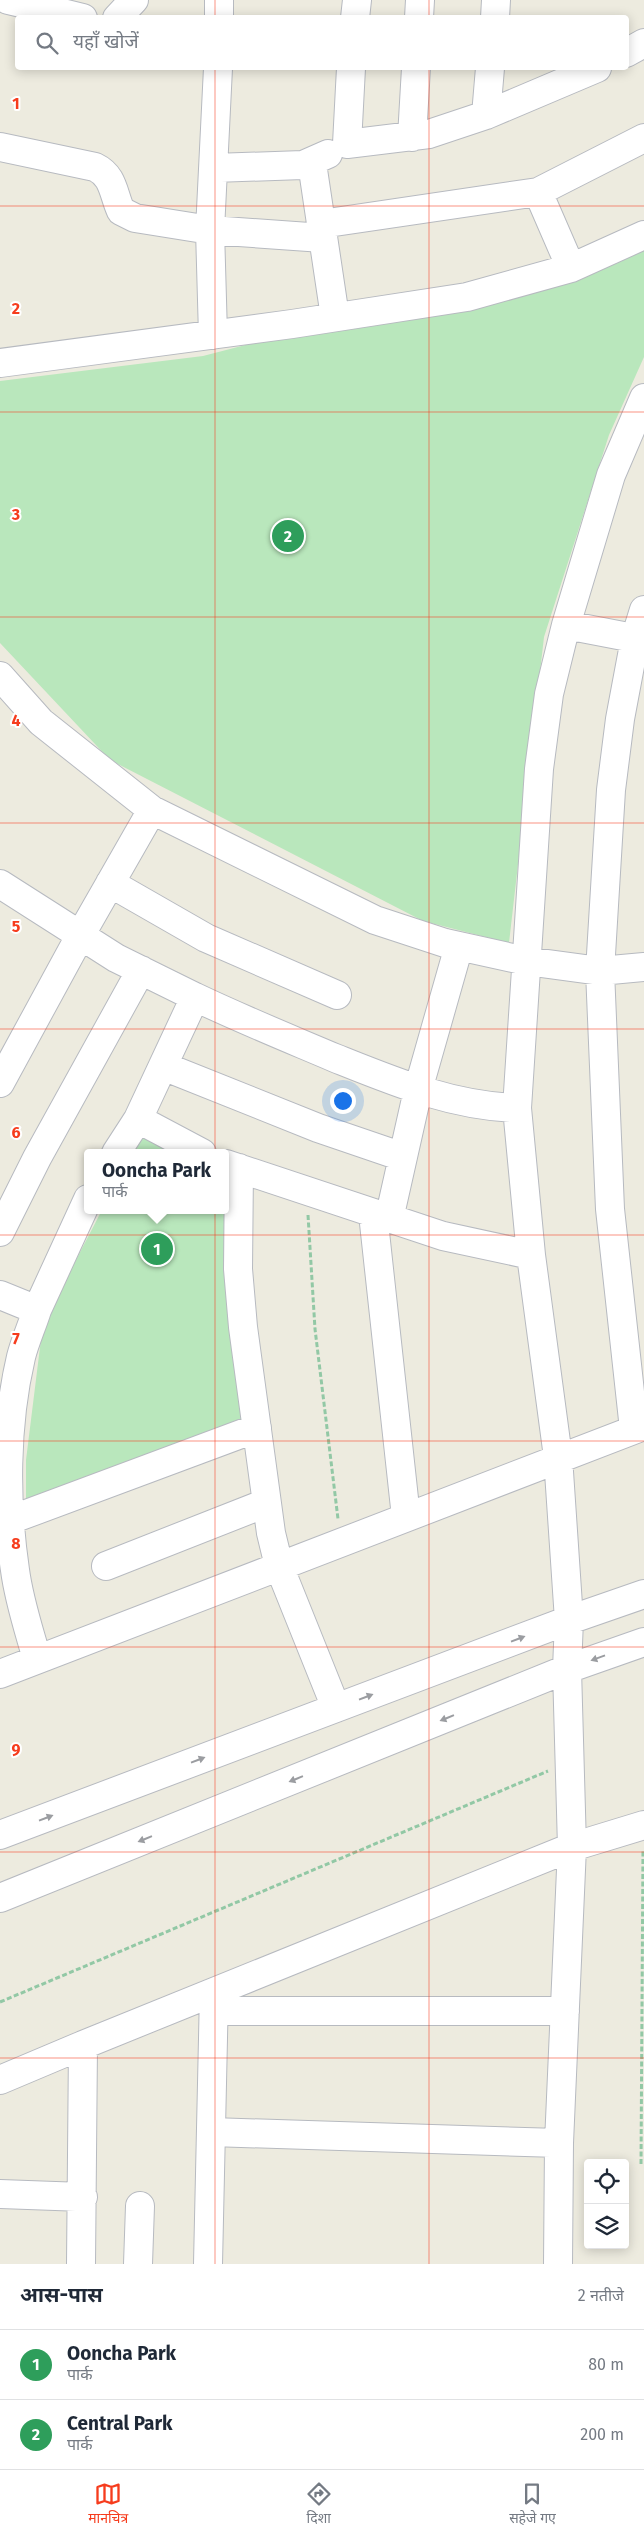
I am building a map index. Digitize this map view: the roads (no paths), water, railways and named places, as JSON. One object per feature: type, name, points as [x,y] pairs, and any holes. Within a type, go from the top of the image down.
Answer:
[{"type":"street","points":[[8,0],[70,15]]},
{"type":"street","points":[[120,15],[134,0]]},
{"type":"street","points":[[219,0],[219,15]]},
{"type":"street","points":[[355,15],[357,0]]},
{"type":"street","points":[[418,15],[420,0]]},
{"type":"street","points":[[494,15],[496,0]]},
{"type":"street","points":[[629,52],[644,44]]},
{"type":"street","points":[[213,335],[210,230],[218,70]]},
{"type":"street","points":[[347,144],[351,70]]},
{"type":"street","points":[[412,137],[416,70]]},
{"type":"street","points":[[486,115],[490,70]]},
{"type":"street","points":[[214,168],[303,165],[312,163],[347,144],[412,137],[486,115],[592,70]]},
{"type":"street","points":[[0,147],[95,167],[104,171],[109,178],[117,202],[127,215],[210,230],[322,231],[538,192],[644,138]]},
{"type":"street","points":[[312,163],[335,317]]},
{"type":"street","points":[[538,192],[572,268]]},
{"type":"street","points":[[0,363],[213,335],[466,297],[572,268],[644,235]]},
{"type":"street","points":[[558,2264],[559,2143],[572,1847],[567,1669],[569,1620],[558,1457],[532,1255],[517,1108],[539,769],[549,694],[566,625],[611,475],[644,398]]},
{"type":"street","points":[[0,1674],[639,1427],[610,1209],[600,972],[611,790],[620,720],[639,640],[644,610]]},
{"type":"street","points":[[566,625],[639,640]]},
{"type":"street","points":[[0,676],[41,722],[152,810],[376,920],[459,946],[526,961],[600,972],[644,967]]},
{"type":"street","points":[[0,1083],[80,936],[152,810]]},
{"type":"street","points":[[110,883],[206,938],[337,995]]},
{"type":"street","points":[[4,896],[141,970],[248,1022],[442,1098],[488,1107],[517,1108]]},
{"type":"street","points":[[406,1517],[381,1216],[403,1157],[418,1090],[459,946]]},
{"type":"street","points":[[0,1232],[37,1158],[141,970]]},
{"type":"street","points":[[119,1149],[138,1119],[195,997]]},
{"type":"street","points":[[163,1066],[318,1128],[403,1157]]},
{"type":"street","points":[[138,1119],[194,1149]]},
{"type":"street","points":[[336,1708],[279,1566],[266,1503],[258,1428],[243,1327],[239,1278],[238,1209],[233,1166],[443,1236],[532,1255]]},
{"type":"street","points":[[37,1659],[15,1572],[10,1520],[9,1455],[14,1400],[22,1357],[37,1310],[84,1208]]},
{"type":"street","points":[[0,1295],[37,1310]]},
{"type":"street","points":[[10,1520],[258,1428]]},
{"type":"street","points":[[106,1566],[266,1503]]},
{"type":"street","points":[[0,1835],[569,1620],[644,1594]]},
{"type":"street","points":[[0,1898],[567,1669],[644,1642]]},
{"type":"street","points":[[0,2080],[83,2045],[214,2001],[572,1847],[644,1825]]},
{"type":"street","points":[[214,2001],[565,2011]]},
{"type":"street","points":[[208,2264],[214,2001]]},
{"type":"street","points":[[81,2264],[83,2045]]},
{"type":"street","points":[[211,2132],[559,2143]]},
{"type":"street","points":[[0,2194],[83,2197]]},
{"type":"street","points":[[138,2264],[140,2206]]},
{"type":"place","name":"Central Park","points":[[288,536]]},
{"type":"place","name":"Ooncha Park","points":[[157,1249]]}]
